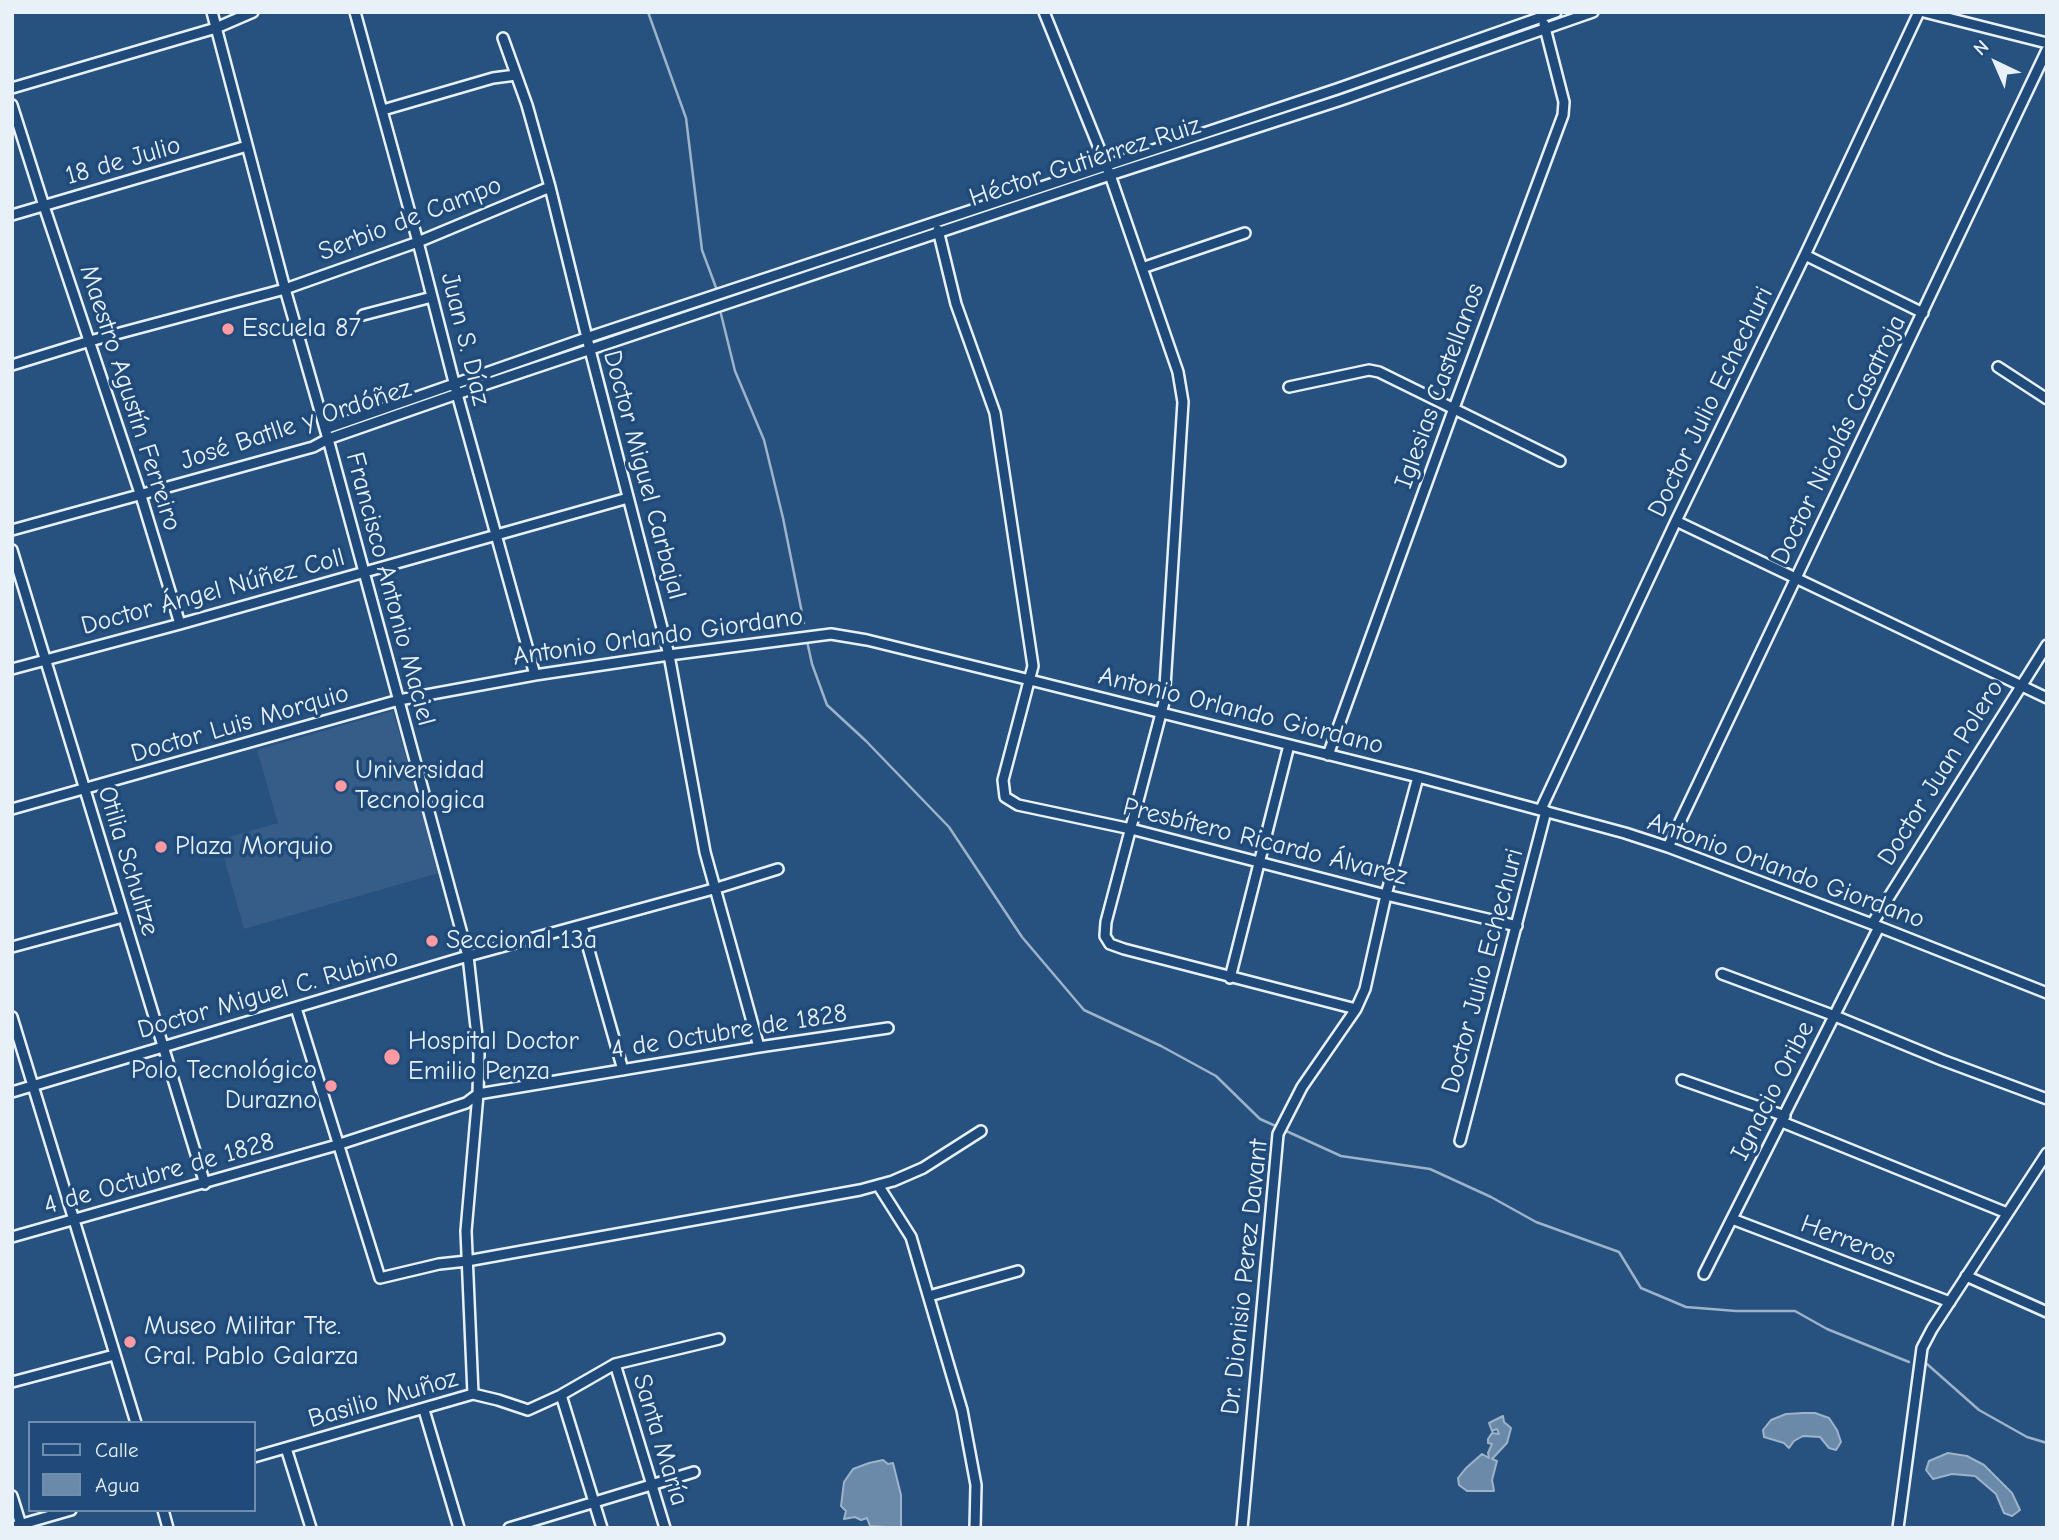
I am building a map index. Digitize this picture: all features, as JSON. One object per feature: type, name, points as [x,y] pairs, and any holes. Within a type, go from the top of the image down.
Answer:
[{"type":"street","name":"Francisco Antonio Maciel","points":[[212,12],[468,956],[478,1054],[478,1094],[466,1231],[473,1394]]},
{"type":"street","points":[[12,88],[216,28],[253,12]]},
{"type":"street","name":"Juan S. Díaz","points":[[355,12],[535,675]]},
{"type":"street","points":[[1044,12],[1110,175],[1178,372],[1183,402],[1165,692],[1162,713],[1106,922],[1107,940],[1110,944],[1124,949],[1356,1009]]},
{"type":"street","name":"Héctor Gutiérrez Ruiz","points":[[589,337],[1337,89],[1556,12]]},
{"type":"street","name":"Héctor Gutiérrez Ruiz","points":[[590,350],[1341,100],[1593,12]]},
{"type":"street","points":[[1921,12],[2047,43]]},
{"type":"street","name":"Doctor Julio Echechuri","points":[[1460,1141],[1517,926],[1544,810],[1676,521],[1921,12]]},
{"type":"street","name":"Iglesias Castellanos","points":[[1328,755],[1563,115],[1564,102],[1542,17]]},
{"type":"street","name":"Doctor Miguel Carbajal","points":[[503,38],[527,105],[550,187],[669,655],[705,852],[759,1047]]},
{"type":"street","name":"Doctor Nicolás Casatroja","points":[[1668,847],[2047,50]]},
{"type":"street","points":[[383,110],[493,78],[516,75]]},
{"type":"street","name":"Maestro Agustín Ferreiro","points":[[12,105],[141,496],[180,624]]},
{"type":"street","name":"18 de Julio","points":[[12,215],[247,146]]},
{"type":"street","name":"Serbio de Campo","points":[[12,365],[90,341],[285,289],[418,242],[550,187]]},
{"type":"street","points":[[935,222],[956,304],[995,413],[1033,666],[1030,680]]},
{"type":"street","points":[[1142,268],[1245,233]]},
{"type":"street","points":[[1805,255],[1923,313]]},
{"type":"street","points":[[363,315],[432,297]]},
{"type":"street","name":"José Batlle y Ordóñez","points":[[12,530],[313,447],[326,434],[589,337]]},
{"type":"street","name":"José Batlle y Ordóñez","points":[[326,434],[590,350]]},
{"type":"street","points":[[1998,367],[2047,399]]},
{"type":"street","points":[[1289,387],[1369,370],[1379,372],[1560,461]]},
{"type":"street","name":"Doctor Ángel Núñez Coll","points":[[12,669],[628,498]]},
{"type":"street","points":[[1676,521],[2047,698]]},
{"type":"street","name":"Otilia Schultze","points":[[12,550],[205,1184]]},
{"type":"street","name":"Antonio Orlando Giordano","points":[[399,700],[535,675],[831,634],[867,640],[1418,777],[1544,810],[1668,847],[2047,993]]},
{"type":"street","name":"Doctor Juan Polero","points":[[1875,926],[2047,645]]},
{"type":"street","name":"Presbítero Ricardo Álvarez","points":[[1030,680],[1003,780],[1005,797],[1018,805],[1131,830],[1517,926]]},
{"type":"street","name":"Doctor Luis Morquio","points":[[12,809],[399,700]]},
{"type":"street","points":[[1230,978],[1289,745]]},
{"type":"street","name":"Dr. Dionisio Perez Davant","points":[[1242,1528],[1278,1134],[1303,1087],[1356,1009],[1365,989],[1386,895],[1418,777]]},
{"type":"street","name":"Doctor Miguel C. Rubino","points":[[12,1092],[468,956],[778,870]]},
{"type":"street","points":[[12,947],[123,917]]},
{"type":"street","points":[[582,926],[623,1070]]},
{"type":"street","name":"Ignacio Oribe","points":[[1704,1274],[1835,1016],[1875,926]]},
{"type":"street","points":[[1722,974],[2047,1099]]},
{"type":"street","points":[[296,1008],[380,1278],[439,1264],[878,1185],[923,1168],[981,1131]]},
{"type":"street","points":[[12,1017],[135,1421]]},
{"type":"street","name":"4 de Octubre de 1828","points":[[12,1237],[337,1145],[466,1103],[478,1094],[888,1028]]},
{"type":"street","points":[[1682,1080],[1783,1119],[2007,1213]]},
{"type":"street","points":[[1898,1528],[1920,1356],[1926,1339],[2047,1153]]},
{"type":"street","points":[[878,1185],[911,1237],[962,1410],[976,1485],[975,1528]]},
{"type":"street","name":"Herreros","points":[[1732,1219],[1950,1302]]},
{"type":"street","points":[[929,1296],[1018,1271]]},
{"type":"street","points":[[1966,1276],[2047,1312]]},
{"type":"street","name":"Basilio Muñoz","points":[[256,1456],[473,1394],[528,1410],[561,1395],[615,1364],[719,1339]]},
{"type":"street","points":[[12,1382],[114,1354]]},
{"type":"street","name":"Santa María","points":[[615,1364],[665,1528]]},
{"type":"street","points":[[561,1395],[603,1528]]},
{"type":"street","points":[[424,1409],[459,1528]]},
{"type":"street","points":[[286,1448],[311,1528]]},
{"type":"street","points":[[509,1528],[694,1472]]},
{"type":"street","points":[[12,1496],[18,1527],[65,1512]]},
{"type":"shaded area","name":"Universidad Tecnologica","points":[[393,711],[439,873],[244,929],[219,840],[278,823],[257,750]]},
{"type":"water","points":[[1815,1413],[1829,1418],[1837,1430],[1841,1442],[1836,1450],[1829,1448],[1820,1437],[1803,1436],[1789,1448],[1784,1443],[1764,1437],[1763,1430],[1771,1420],[1786,1414]]},
{"type":"water","points":[[1503,1416],[1504,1422],[1511,1428],[1507,1443],[1492,1459],[1497,1461],[1492,1480],[1494,1491],[1467,1491],[1459,1485],[1458,1478],[1482,1454],[1489,1458],[1492,1444],[1488,1443],[1488,1439],[1492,1433],[1499,1434],[1497,1429],[1492,1431],[1489,1423]]},
{"type":"water","points":[[1948,1453],[1967,1456],[1984,1465],[2012,1493],[2020,1510],[2012,1516],[2004,1513],[1996,1494],[1975,1476],[1952,1474],[1933,1479],[1926,1470],[1929,1461]]},
{"type":"water","points":[[883,1460],[888,1464],[893,1463],[901,1495],[901,1528],[870,1526],[867,1518],[844,1519],[846,1511],[841,1506],[844,1482],[853,1469]]},
{"type":"waterway","points":[[648,12],[686,118],[702,250],[718,293]]},
{"type":"waterway","points":[[721,314],[735,371],[764,440],[804,623]]},
{"type":"waterway","points":[[807,641],[827,705],[866,741],[949,827],[1022,937],[1084,1010],[1161,1046],[1216,1076],[1260,1119],[1278,1127]]},
{"type":"waterway","points":[[1284,1130],[1341,1156],[1430,1169],[1491,1197],[1536,1222],[1619,1252],[1641,1288],[1686,1307],[1736,1311],[1795,1311],[1827,1329],[1909,1362]]},
{"type":"waterway","points":[[1927,1364],[1979,1410],[2027,1437],[2047,1443]]},
{"type":"place","name":"Escuela 87","points":[[228,329]]},
{"type":"place","name":"Universidad Tecnologica","points":[[341,786]]},
{"type":"place","name":"Plaza Morquio","points":[[161,847]]},
{"type":"place","name":"Seccional 13a","points":[[432,941]]},
{"type":"place","name":"Hospital Doctor Emilio Penza","points":[[392,1057]]},
{"type":"place","name":"Polo Tecnológico Durazno","points":[[331,1086]]},
{"type":"place","name":"Museo Militar Tte. Gral. Pablo Galarza","points":[[130,1342]]}]
